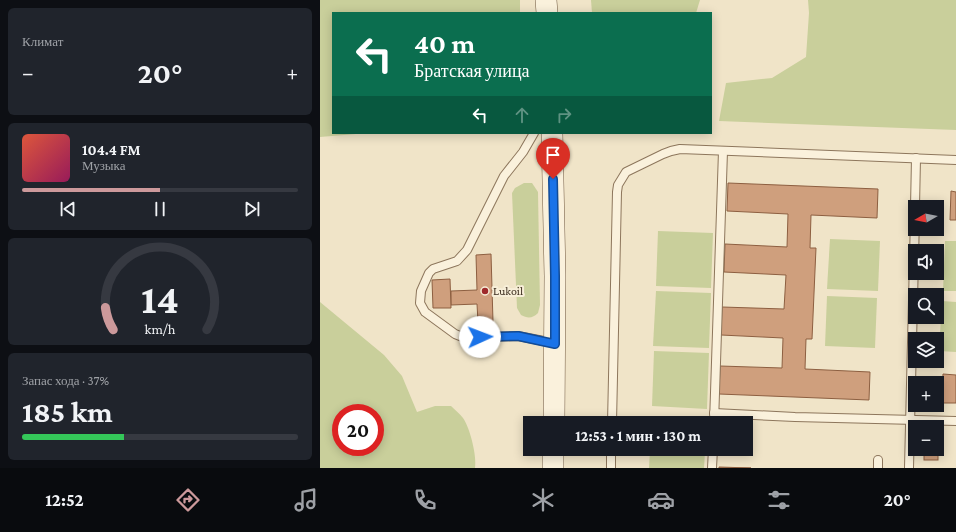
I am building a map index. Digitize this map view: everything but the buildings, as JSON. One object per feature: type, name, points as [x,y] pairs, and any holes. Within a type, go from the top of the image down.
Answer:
[{"type":"main road","points":[[546,0],[547,12]]},
{"type":"main road","points":[[552,134],[554,194],[554,416]]},
{"type":"main road","points":[[553,456],[553,468]]},
{"type":"lane","points":[[533,134],[523,152],[504,176],[467,250],[457,261],[432,269],[421,291],[420,303],[425,312],[460,337],[518,336],[555,344]]},
{"type":"lane","points":[[612,416],[617,192],[618,185],[626,172],[671,150],[680,149],[956,160]]},
{"type":"lane","points":[[723,151],[714,413],[795,417],[956,421]]},
{"type":"lane","points":[[915,200],[916,158]]},
{"type":"lane","points":[[908,468],[915,236]]},
{"type":"lane","points":[[610,468],[611,456]]},
{"type":"lane","points":[[712,456],[712,468]]},
{"type":"green space","points":[[320,0],[520,0],[520,12],[332,12],[332,134],[356,134],[320,137]]},
{"type":"green space","points":[[591,0],[700,0],[696,12],[592,12]]},
{"type":"green space","points":[[808,0],[956,0],[956,130],[719,121],[726,83],[772,78],[806,57],[809,13]]},
{"type":"green space","points":[[524,183],[532,183],[538,192],[540,305],[538,313],[530,317],[521,315],[517,308],[512,193],[515,188]]},
{"type":"green space","points":[[658,231],[713,233],[711,288],[656,286]]},
{"type":"green space","points":[[830,239],[880,241],[878,291],[827,289]]},
{"type":"green space","points":[[945,241],[956,241],[956,291],[944,291]]},
{"type":"green space","points":[[656,291],[711,293],[709,348],[653,346]]},
{"type":"green space","points":[[827,296],[877,298],[875,348],[825,346]]},
{"type":"green space","points":[[944,301],[956,302],[956,352],[944,351],[944,332],[940,332],[941,324],[944,324]]},
{"type":"green space","points":[[320,302],[384,355],[402,376],[417,412],[435,406],[451,406],[463,418],[466,423],[474,450],[475,468],[320,468]]},
{"type":"green space","points":[[654,351],[709,353],[707,409],[652,406]]},
{"type":"green space","points":[[650,456],[705,456],[704,468],[649,468]]},
{"type":"place","name":"Lukoil","points":[[485,291]]},
{"type":"route","points":[[480,337],[518,336],[555,344],[553,179]]}]
